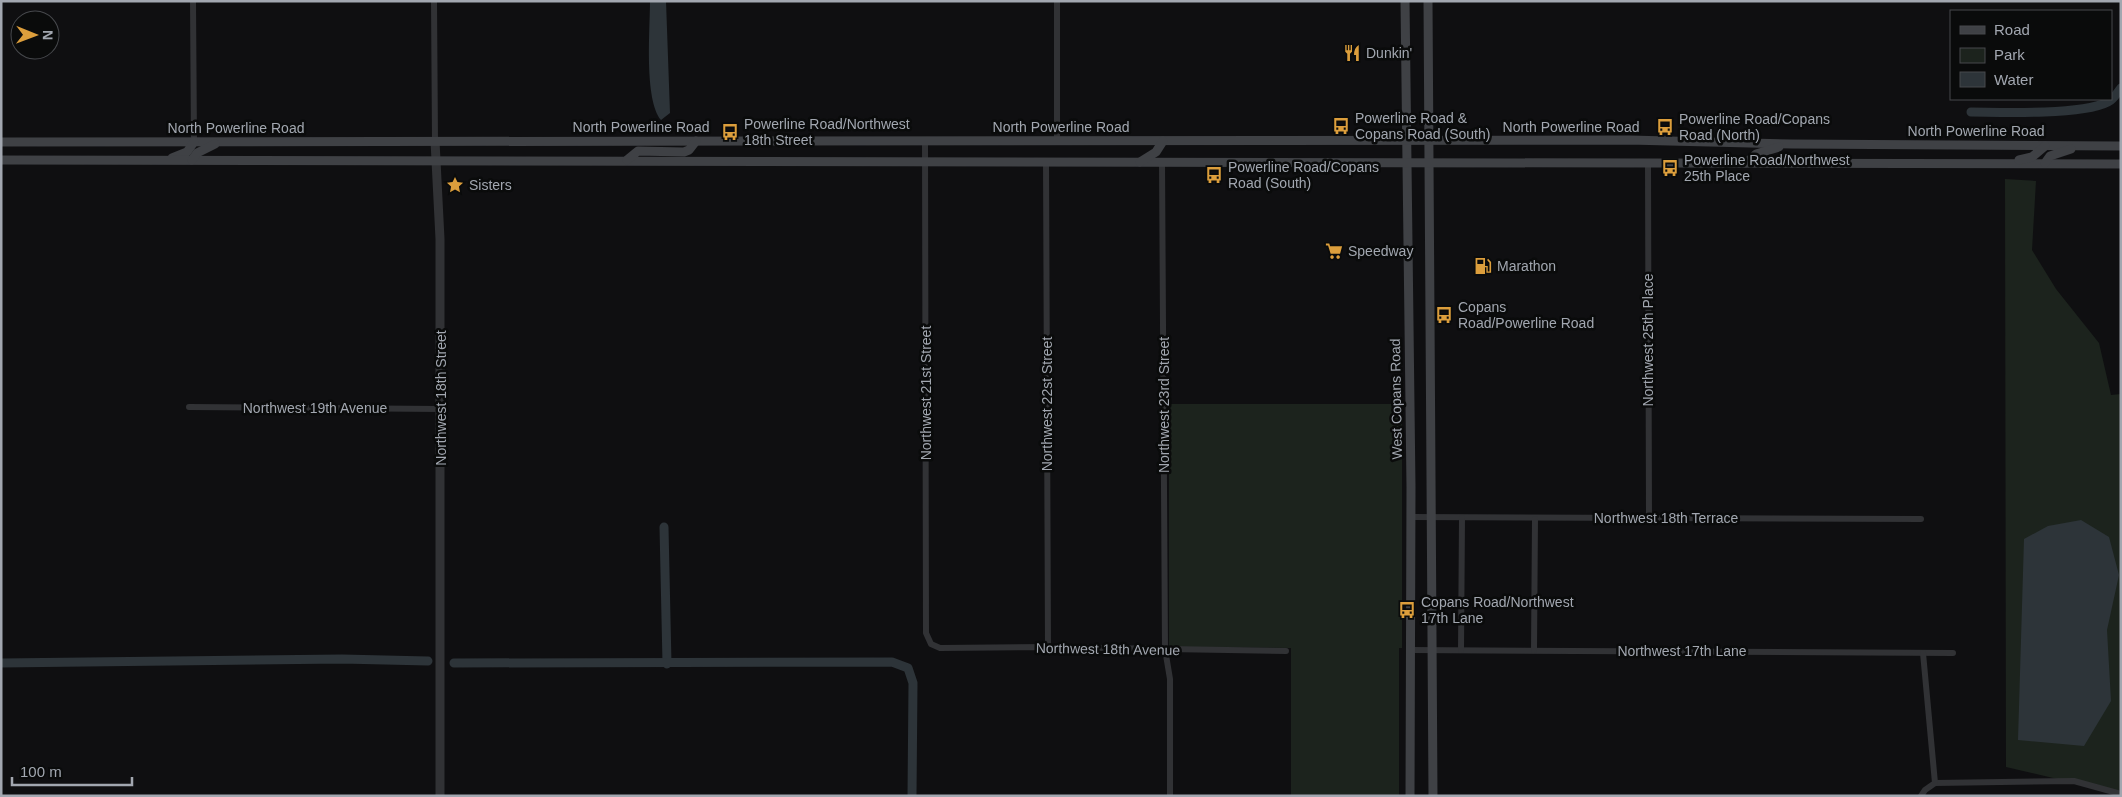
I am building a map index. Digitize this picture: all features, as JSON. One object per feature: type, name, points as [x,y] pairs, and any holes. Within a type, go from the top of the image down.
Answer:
[{"type":"main road","name":"West Copans Road","points":[[1405,1],[1411,517],[1410,796]]},
{"type":"main road","points":[[1428,1],[1432,796]]},
{"type":"main road","name":"North Powerline Road","points":[[1,142],[925,142],[1057,140],[1408,140],[1430,142],[1629,140],[1792,144],[2121,146]]},
{"type":"main road","points":[[627,160],[638,151],[684,152],[689,150],[696,141]]},
{"type":"main road","points":[[1140,162],[1156,152],[1163,141]]},
{"type":"main road","points":[[167,160],[186,152],[194,142]]},
{"type":"main road","points":[[192,160],[203,149],[217,142]]},
{"type":"main road","points":[[1746,163],[1756,154],[1792,144]]},
{"type":"main road","points":[[2007,163],[2032,157],[2046,146]]},
{"type":"main road","points":[[2045,163],[2056,153],[2084,146]]},
{"type":"main road","points":[[1,160],[435,159],[1430,164],[2121,164]]},
{"type":"street","points":[[193,1],[194,142]]},
{"type":"street","name":"Northwest 18th Street","points":[[434,1],[435,159],[440,239],[440,796]]},
{"type":"street","points":[[1057,1],[1057,140]]},
{"type":"street","name":"Northwest 21st Street","points":[[925,142],[926,634],[931,644]]},
{"type":"street","name":"Northwest 22st Street","points":[[1046,161],[1048,647]]},
{"type":"street","name":"Northwest 23rd Street","points":[[1162,162],[1165,648],[1170,679],[1170,796]]},
{"type":"street","name":"Northwest 25th Place","points":[[1648,163],[1649,518]]},
{"type":"street","name":"Northwest 19th Avenue","points":[[189,407],[441,409]]},
{"type":"street","name":"Northwest 18th Terrace","points":[[1411,517],[1535,519],[1921,519]]},
{"type":"street","points":[[1461,650],[1462,518]]},
{"type":"street","points":[[1534,650],[1535,519]]},
{"type":"street","name":"Northwest 18th Avenue","points":[[931,644],[940,648],[1165,648],[1183,651],[1286,651]]},
{"type":"street","name":"Northwest 17th Lane","points":[[1411,650],[1953,653]]},
{"type":"street","points":[[1923,653],[1935,782]]},
{"type":"street","points":[[1921,796],[1924,790],[1935,782],[2074,782],[2121,794]]},
{"type":"green space","points":[[2005,179],[2036,181],[2032,250],[2056,289],[2099,343],[2111,395],[2121,394],[2121,794],[2006,767]]},
{"type":"green space","points":[[1169,404],[1402,404],[1402,648],[1399,648],[1399,796],[1291,796],[1291,648],[1169,647]]},
{"type":"water","points":[[650,1],[666,1],[670,113],[661,120],[652,97],[650,81]]},
{"type":"water","points":[[2081,520],[2109,537],[2119,575],[2107,630],[2111,701],[2084,746],[2018,740],[2024,539],[2048,526]]},
{"type":"waterway","points":[[2112,99],[2121,88]]},
{"type":"waterway","points":[[1971,112],[2065,111],[2084,109],[2111,100]]},
{"type":"waterway","points":[[664,527],[667,664]]},
{"type":"waterway","points":[[1,663],[342,659],[428,661]]},
{"type":"waterway","points":[[454,663],[892,662],[908,668],[913,683],[912,796]]},
{"type":"place","name":"Dunkin'","points":[[1352,53]]},
{"type":"place","name":"Powerline Road & Copans Road (South)","points":[[1341,126]]},
{"type":"place","name":"Powerline Road/Copans Road (North)","points":[[1665,127]]},
{"type":"place","name":"Powerline Road/Northwest 18th Street","points":[[730,132]]},
{"type":"place","name":"Powerline Road/Northwest 25th Place","points":[[1670,168]]},
{"type":"place","name":"Powerline Road/Copans Road (South)","points":[[1214,175]]},
{"type":"place","name":"Sisters","points":[[455,185]]},
{"type":"place","name":"Speedway","points":[[1334,251]]},
{"type":"place","name":"Marathon","points":[[1483,266]]},
{"type":"place","name":"Copans Road/Powerline Road","points":[[1444,315]]},
{"type":"place","name":"Copans Road/Northwest 17th Lane","points":[[1407,610]]}]
